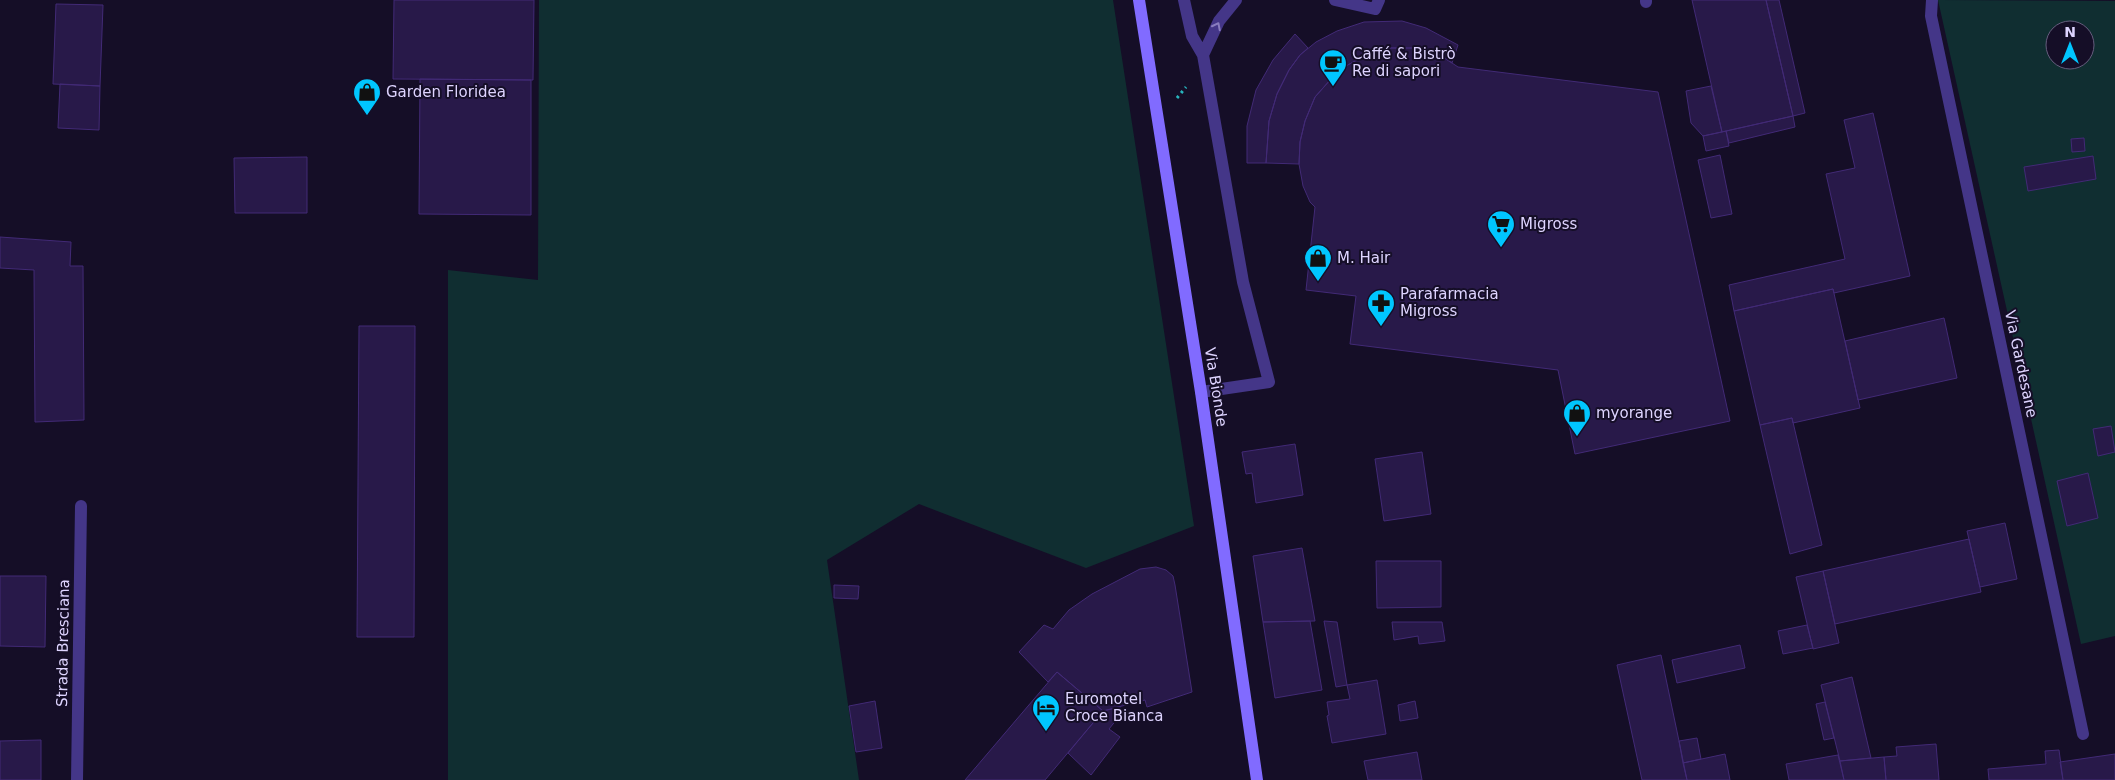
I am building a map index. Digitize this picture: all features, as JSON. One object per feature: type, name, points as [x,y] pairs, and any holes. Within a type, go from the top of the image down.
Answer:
[{"type":"street","name":"Via Bionde","points":[[1139,0],[1201,392],[1257,780]]},
{"type":"street","points":[[1184,0],[1192,36],[1203,55],[1243,282],[1269,382],[1201,392]]},
{"type":"street","points":[[1203,55],[1219,21],[1236,0]]},
{"type":"street","points":[[1335,0],[1374,9],[1380,0]]},
{"type":"street","name":"Via Gardesane","points":[[1932,0],[1931,16],[2083,734]]},
{"type":"street","name":"Strada Bresciana","points":[[77,780],[81,506]]},
{"type":"green space","points":[[539,0],[1113,0],[1194,526],[1086,568],[919,504],[827,560],[859,780],[448,780],[448,270],[538,280]]},
{"type":"green space","points":[[1938,0],[2115,1],[2115,636],[2081,644]]},
{"type":"building","points":[[394,0],[534,0],[533,80],[393,79]]},
{"type":"building","points":[[1692,0],[1766,0],[1793,116],[1722,132]]},
{"type":"building","points":[[1766,0],[1779,0],[1805,113],[1793,116]]},
{"type":"building","points":[[56,4],[103,5],[100,86],[53,84]]},
{"type":"building","points":[[1402,21],[1426,28],[1458,45],[1452,63],[1440,55],[1415,48],[1388,48],[1364,56],[1346,66],[1315,97],[1305,121],[1300,142],[1299,164],[1266,163],[1269,121],[1277,94],[1289,70],[1300,55],[1316,42],[1337,31],[1364,22]]},
{"type":"building","points":[[1295,34],[1308,48],[1289,70],[1277,94],[1269,121],[1266,163],[1247,163],[1247,126],[1256,90],[1273,60]]},
{"type":"building","name":"Migross","points":[[1388,48],[1415,48],[1440,55],[1458,67],[1658,92],[1730,421],[1575,454],[1558,370],[1350,344],[1356,296],[1306,290],[1315,207],[1310,202],[1303,186],[1299,164],[1300,142],[1305,121],[1315,97],[1331,79],[1346,66],[1364,56]]},
{"type":"building","points":[[420,79],[531,80],[531,215],[419,214]]},
{"type":"building","points":[[60,84],[100,86],[99,130],[58,128]]},
{"type":"building","points":[[1711,86],[1722,132],[1703,136],[1691,123],[1686,91]]},
{"type":"building","points":[[1873,113],[1910,276],[1834,293],[1833,289],[1734,311],[1729,285],[1845,259],[1826,174],[1855,168],[1844,120]]},
{"type":"building","points":[[1793,116],[1795,127],[1729,143],[1726,131]]},
{"type":"building","points":[[1726,131],[1729,146],[1706,151],[1703,136]]},
{"type":"building","points":[[2084,138],[2085,151],[2072,152],[2071,139]]},
{"type":"building","points":[[1720,155],[1732,214],[1711,218],[1698,160]]},
{"type":"building","points":[[2093,156],[2096,179],[2028,191],[2024,167]]},
{"type":"building","points":[[307,157],[307,213],[235,213],[234,158]]},
{"type":"building","points":[[0,237],[71,242],[70,266],[83,266],[84,420],[35,422],[34,270],[0,268]]},
{"type":"building","points":[[1833,289],[1860,408],[1793,423],[1792,418],[1760,425],[1734,311]]},
{"type":"building","points":[[1944,318],[1957,378],[1858,400],[1845,341]]},
{"type":"building","points":[[359,326],[415,326],[414,637],[357,637]]},
{"type":"building","points":[[1792,418],[1822,545],[1790,554],[1760,425]]},
{"type":"building","points":[[2111,426],[2115,452],[2098,456],[2093,429]]},
{"type":"building","points":[[1295,444],[1303,495],[1256,503],[1252,473],[1246,474],[1242,452]]},
{"type":"building","points":[[1422,452],[1431,514],[1384,521],[1375,459]]},
{"type":"building","points":[[2088,473],[2098,518],[2067,526],[2057,481]]},
{"type":"building","points":[[2005,523],[2017,579],[1980,587],[1967,531]]},
{"type":"building","points":[[1969,539],[1981,592],[1835,624],[1823,571]]},
{"type":"building","points":[[1302,548],[1315,621],[1263,622],[1253,556]]},
{"type":"building","points":[[1376,561],[1441,561],[1441,607],[1377,608]]},
{"type":"building","points":[[1156,567],[1166,570],[1173,576],[1192,692],[1147,707],[1145,700],[1103,711],[1057,672],[1048,682],[1019,652],[1044,625],[1053,629],[1069,610],[1092,594],[1140,569]]},
{"type":"building","points":[[1823,571],[1839,643],[1813,649],[1796,577]]},
{"type":"building","points":[[0,576],[46,576],[45,647],[0,646]]},
{"type":"building","points":[[834,585],[859,586],[858,599],[834,598]]},
{"type":"building","points":[[1310,621],[1322,690],[1275,698],[1263,622]]},
{"type":"building","points":[[1324,621],[1337,622],[1347,685],[1336,687]]},
{"type":"building","points":[[1392,622],[1442,622],[1445,641],[1419,644],[1418,636],[1394,640]]},
{"type":"building","points":[[1807,625],[1813,648],[1783,654],[1778,631]]},
{"type":"building","points":[[1740,645],[1745,668],[1677,683],[1672,660]]},
{"type":"building","points":[[1661,655],[1687,780],[1642,780],[1617,665]]},
{"type":"building","name":"Euromotel Croce Bianca","points":[[1057,672],[1103,711],[1045,780],[965,780]]},
{"type":"building","points":[[1852,677],[1871,758],[1840,761],[1821,685]]},
{"type":"building","points":[[1377,680],[1386,734],[1332,743],[1327,716],[1329,715],[1327,702],[1350,699],[1347,685]]},
{"type":"building","points":[[875,701],[882,748],[856,752],[849,706]]},
{"type":"building","points":[[1415,701],[1418,718],[1400,721],[1398,705]]},
{"type":"building","points":[[1825,702],[1834,738],[1824,740],[1816,704]]},
{"type":"building","points":[[1120,707],[1121,714],[1109,729],[1120,737],[1091,775],[1068,753],[1103,711]]},
{"type":"building","points":[[1697,738],[1701,759],[1683,763],[1679,741]]},
{"type":"building","points":[[41,740],[41,780],[0,780],[0,741]]},
{"type":"building","points":[[1936,744],[1939,780],[1886,780],[1884,757],[1897,756],[1896,747]]},
{"type":"building","points":[[2059,750],[2063,780],[1989,780],[1988,769],[2046,764],[2045,751]]},
{"type":"building","points":[[1417,752],[1422,780],[1368,780],[1364,761]]},
{"type":"building","points":[[1725,754],[1730,780],[1687,780],[1683,763]]},
{"type":"building","points":[[2115,754],[2115,780],[2063,780],[2060,762]]},
{"type":"building","points":[[1838,755],[1844,780],[1789,780],[1786,764]]},
{"type":"building","points":[[1884,757],[1886,780],[1844,780],[1840,761]]},
{"type":"place","name":"Caffé & Bistrò Re di sapori","points":[[1333,87]]},
{"type":"place","name":"Garden Floridea","points":[[367,116]]},
{"type":"place","name":"Migross","points":[[1501,248]]},
{"type":"place","name":"M. Hair","points":[[1318,282]]},
{"type":"place","name":"Parafarmacia Migross","points":[[1381,327]]},
{"type":"place","name":"myorange","points":[[1577,437]]},
{"type":"place","name":"Euromotel Croce Bianca","points":[[1046,732]]}]
